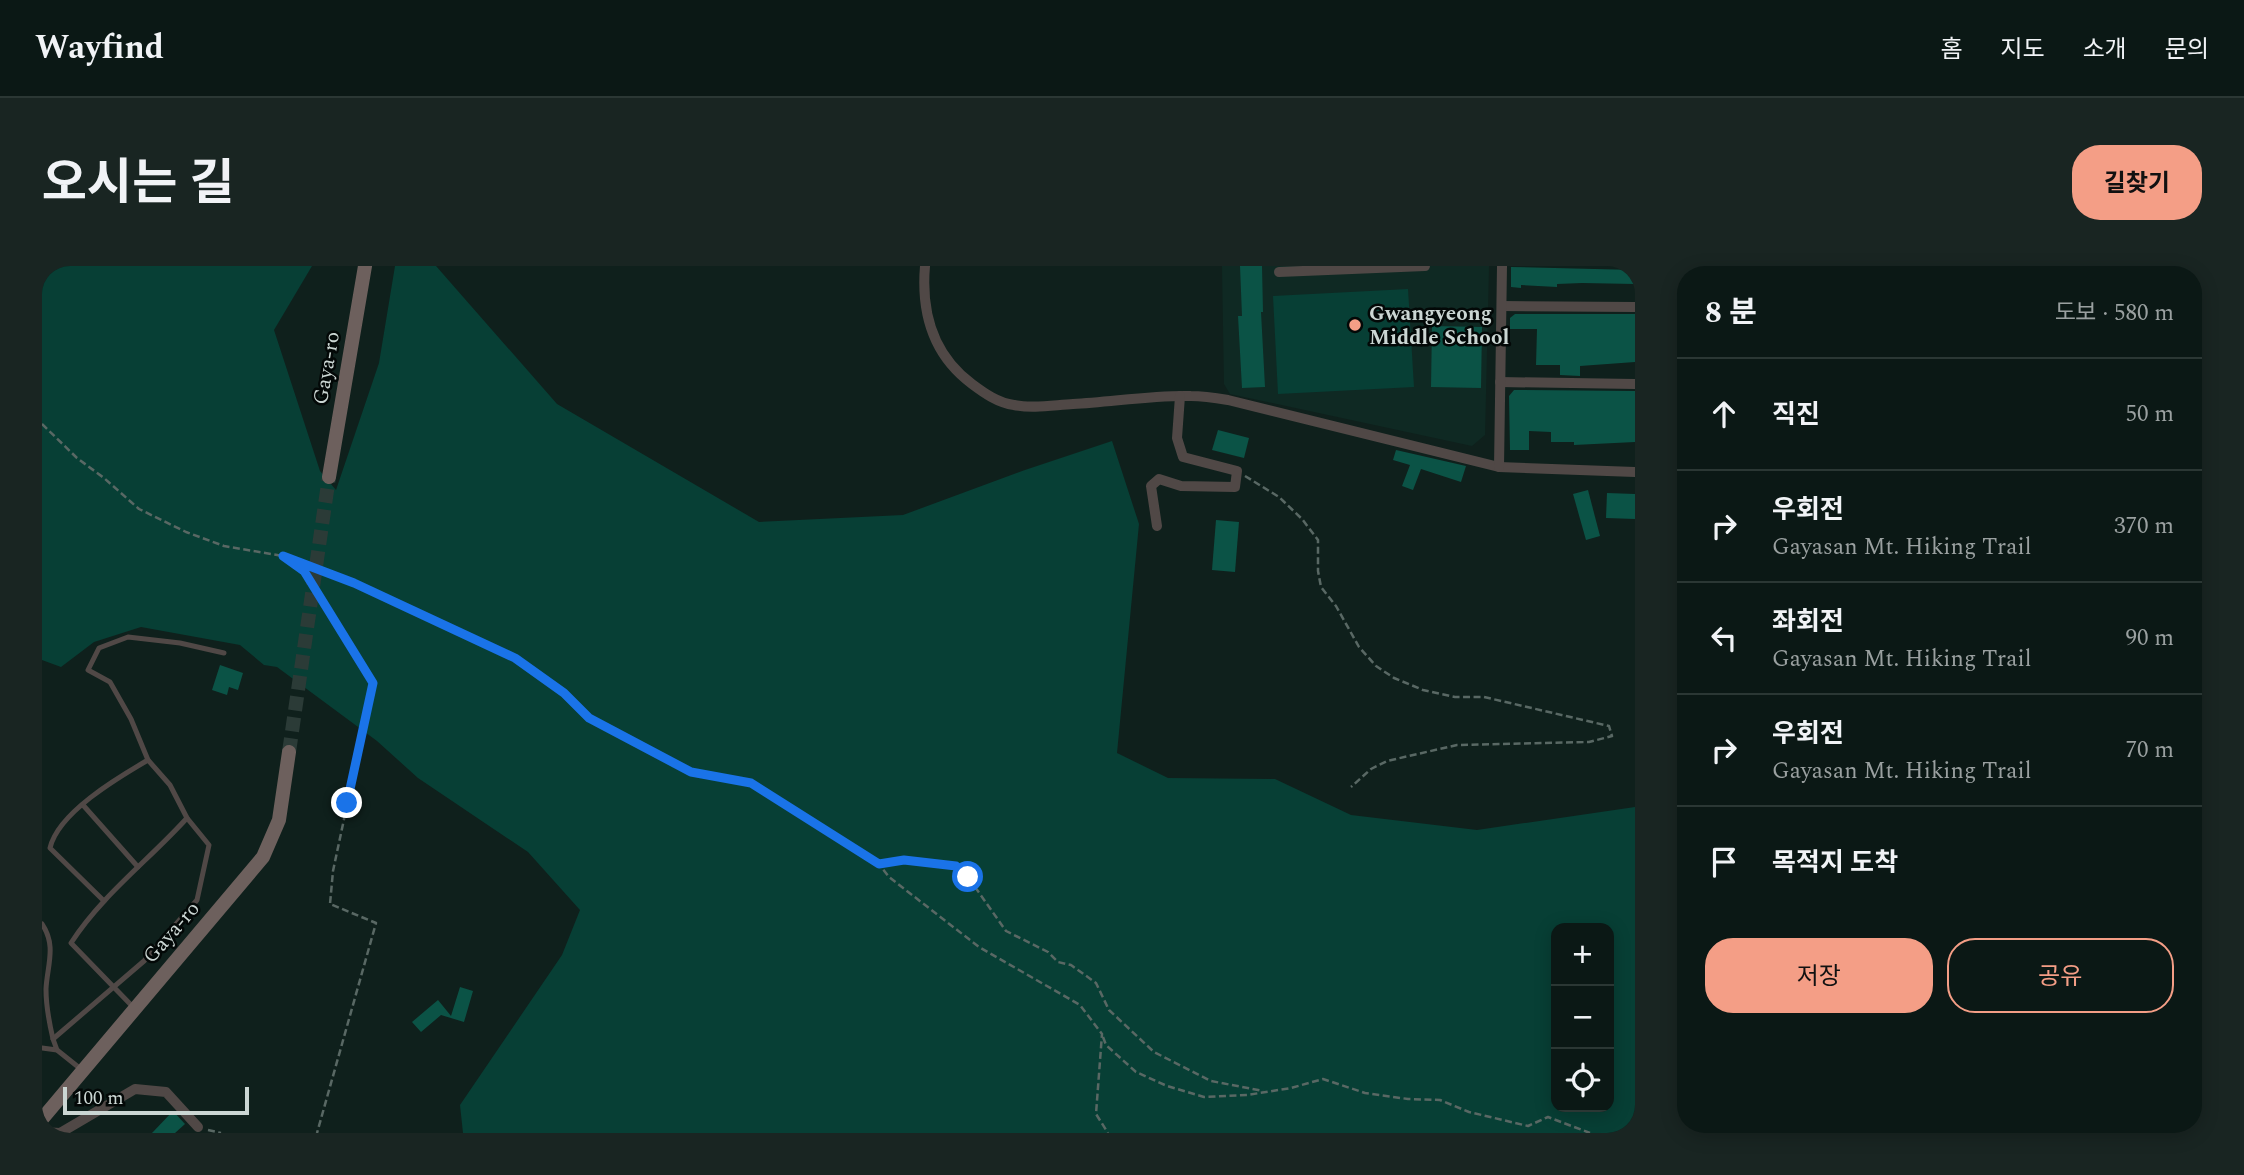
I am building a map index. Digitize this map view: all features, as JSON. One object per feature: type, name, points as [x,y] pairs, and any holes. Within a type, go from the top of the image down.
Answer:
[{"type":"street","name":"Gaya-ro","points":[[329,477],[365,266]]},
{"type":"street","points":[[925,266],[924,302],[938,348],[964,378],[987,396],[1014,405],[1044,406],[1192,396],[1228,400],[1499,467],[1635,472]]},
{"type":"street","points":[[1279,272],[1425,266]]},
{"type":"street","points":[[1499,467],[1502,266]]},
{"type":"street","points":[[1502,306],[1635,307]]},
{"type":"street","points":[[1500,382],[1635,384]]},
{"type":"street","points":[[1157,526],[1151,486],[1159,479],[1181,486],[1235,487],[1237,471],[1183,457],[1177,438],[1180,396]]},
{"type":"street","name":"Gaya-ro","points":[[42,1119],[263,858],[279,820],[289,752]]},
{"type":"street","points":[[42,1132],[60,1133],[135,1089],[166,1092],[198,1127]]},
{"type":"lane","points":[[53,1039],[144,961],[197,900],[209,845],[187,818],[170,785],[148,760],[131,719],[110,682],[88,670],[99,648],[128,637],[180,642],[224,653]]},
{"type":"lane","points":[[104,901],[50,848],[53,834],[106,785],[148,760]]},
{"type":"lane","points":[[83,805],[138,867]]},
{"type":"lane","points":[[134,1008],[71,943],[104,901],[187,818]]},
{"type":"lane","points":[[42,923],[52,957],[46,986],[46,1014],[57,1050]]},
{"type":"lane","points":[[42,1048],[57,1050],[82,1070]]},
{"type":"path","points":[[42,424],[77,458],[139,509],[186,532],[224,546],[283,556],[354,583],[515,658],[564,693],[589,718],[691,772],[751,783],[879,864],[889,877],[979,947],[1080,1005],[1102,1034],[1106,1045],[1136,1072],[1167,1086],[1204,1097],[1269,1091],[1323,1079],[1365,1093],[1440,1100],[1469,1112],[1528,1126],[1548,1117],[1590,1133]]},
{"type":"path","points":[[1237,471],[1279,497],[1302,519],[1318,540],[1321,587],[1336,606],[1359,648],[1376,666],[1394,678],[1423,690],[1455,697],[1484,697],[1609,726],[1612,736],[1590,742],[1457,745],[1387,761],[1371,769],[1351,788]]},
{"type":"path","points":[[283,556],[304,571],[373,683],[333,871],[330,904],[376,923],[317,1133]]},
{"type":"path","points":[[879,864],[904,860],[956,866],[968,877],[1006,930],[1048,952],[1058,962],[1071,965],[1096,983],[1109,1010],[1154,1052],[1210,1082],[1248,1090],[1269,1091]]},
{"type":"path","points":[[1102,1034],[1096,1114],[1108,1133]]},
{"type":"path","points":[[198,1127],[221,1133]]},
{"type":"shaded area","name":"Gwangyeong Middle School","points":[[1222,266],[1489,266],[1485,435],[1472,446],[1230,394],[1224,384]]},
{"type":"green space","points":[[42,266],[312,266],[274,330],[320,471],[336,490],[379,363],[395,266],[436,266],[557,404],[759,522],[903,515],[1112,441],[1139,524],[1117,753],[1168,778],[1275,779],[1351,815],[1477,830],[1635,807],[1635,1133],[463,1133],[460,1105],[562,955],[580,910],[528,852],[418,778],[377,741],[277,667],[264,665],[240,645],[141,627],[94,642],[61,667],[42,660]]},
{"type":"green space","points":[[1408,289],[1414,387],[1278,394],[1273,296]]},
{"type":"building","points":[[1240,266],[1262,266],[1261,312],[1265,387],[1242,388],[1238,316],[1242,316]]},
{"type":"building","points":[[1511,267],[1635,270],[1635,284],[1582,283],[1557,284],[1557,287],[1511,287]]},
{"type":"building","points":[[1515,314],[1635,314],[1635,362],[1580,366],[1580,376],[1560,375],[1560,365],[1536,365],[1537,329],[1510,329],[1510,318]]},
{"type":"building","points":[[1432,326],[1482,327],[1481,388],[1431,387]]},
{"type":"building","points":[[1514,390],[1635,391],[1635,442],[1574,445],[1574,442],[1551,442],[1551,432],[1529,431],[1529,450],[1510,450],[1509,396]]},
{"type":"building","points":[[1218,430],[1249,438],[1244,458],[1212,450]]},
{"type":"building","points":[[1396,450],[1466,466],[1461,482],[1421,469],[1413,490],[1402,486],[1410,465],[1393,460]]},
{"type":"building","points":[[1588,490],[1600,536],[1586,540],[1573,494]]},
{"type":"building","points":[[1607,493],[1635,494],[1635,519],[1606,518]]},
{"type":"building","points":[[1216,520],[1239,522],[1235,572],[1212,570]]},
{"type":"building","points":[[220,665],[243,673],[238,690],[229,687],[227,695],[212,690]]},
{"type":"building","points":[[460,987],[473,991],[464,1022],[441,1015],[421,1032],[412,1022],[438,1000],[451,1016]]},
{"type":"building","points":[[173,1111],[185,1124],[175,1133],[152,1133]]},
{"type":"tunnel","points":[[289,752],[329,477]]},
{"type":"place","name":"Gwangyeong Middle School","points":[[1355,325]]},
{"type":"route","points":[[347,803],[373,683],[304,571],[283,556],[354,583],[515,658],[564,693],[589,718],[691,772],[751,783],[879,864],[904,860],[956,866],[968,877]]}]
